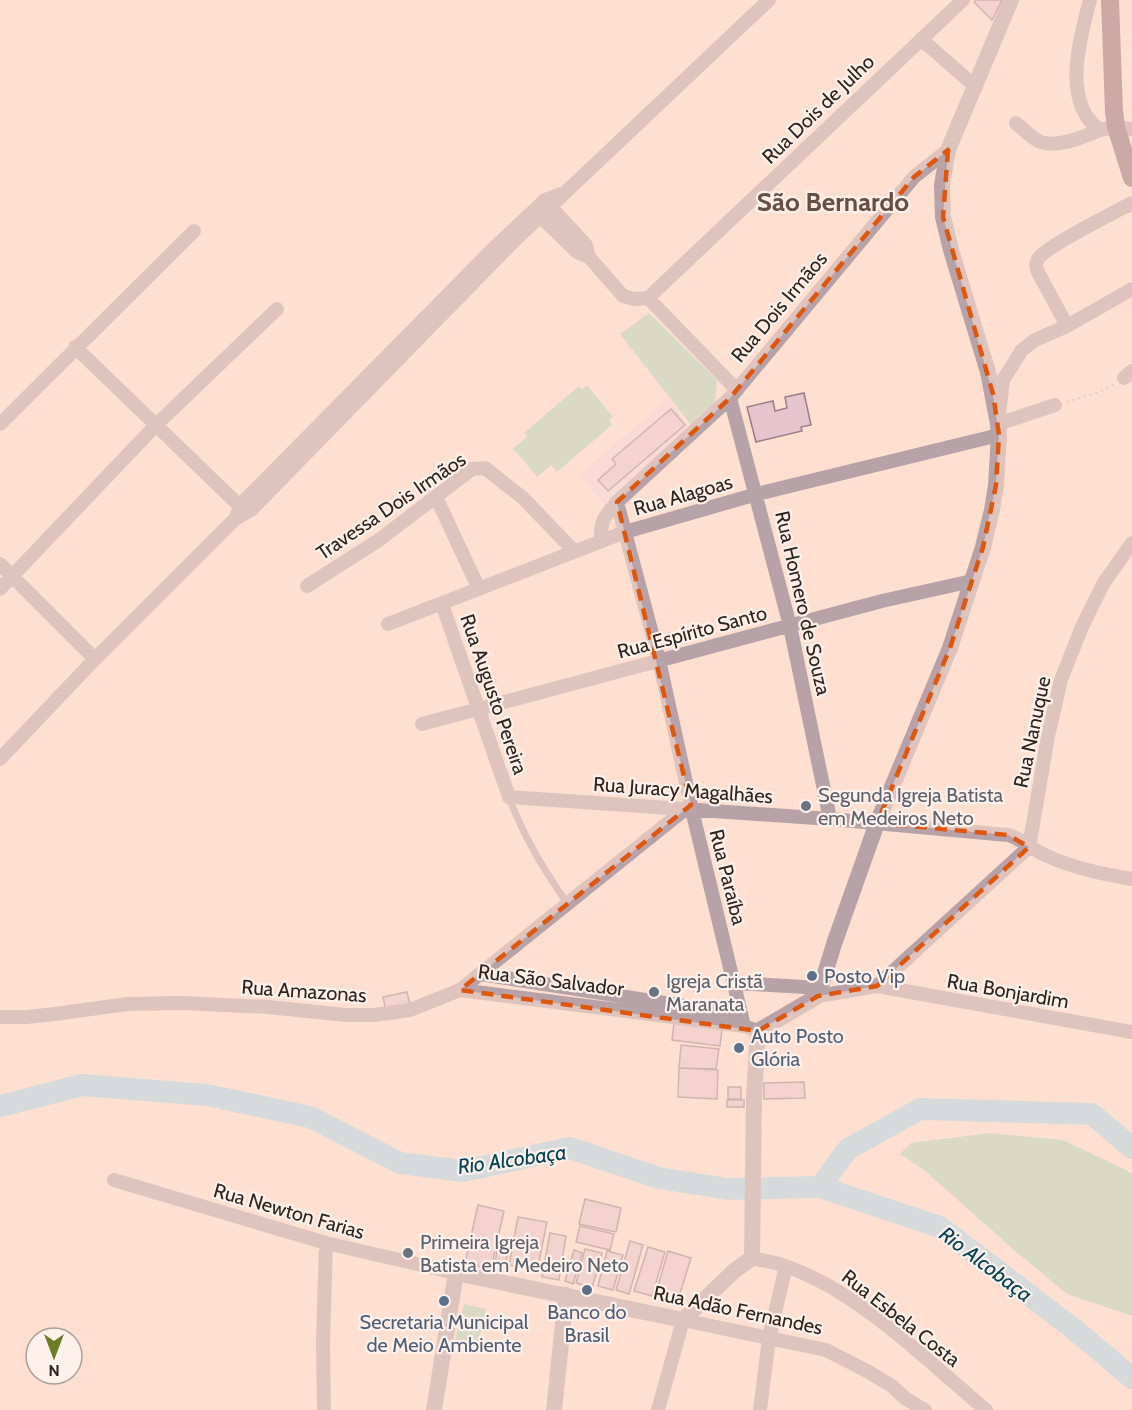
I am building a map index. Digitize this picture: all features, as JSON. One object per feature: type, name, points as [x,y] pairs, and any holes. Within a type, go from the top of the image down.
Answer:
[{"type":"main road","points":[[1110,0],[1116,128],[1132,178]]},
{"type":"street","points":[[0,759],[95,659],[451,298],[542,209],[566,192],[769,0]]},
{"type":"street","name":"Rua Dois de Julho","points":[[648,297],[963,0]]},
{"type":"street","name":"Rua Dois Irmãos","points":[[601,541],[601,526],[605,516],[617,502],[734,394],[899,194],[914,177],[948,150],[1011,0]]},
{"type":"street","points":[[1090,0],[1083,28],[1076,79],[1080,103],[1092,124],[1116,128]]},
{"type":"street","points":[[921,39],[976,87]]},
{"type":"street","points":[[1016,123],[1035,139],[1048,143],[1116,128]]},
{"type":"street","points":[[948,150],[942,185],[943,217],[958,279],[988,372],[999,430]]},
{"type":"street","points":[[1067,326],[1035,266],[1037,260],[1050,248],[1132,203]]},
{"type":"street","points":[[542,209],[586,245],[589,257],[623,296],[634,299],[648,297]]},
{"type":"street","points":[[0,424],[194,231]]},
{"type":"street","points":[[658,1410],[683,1320],[734,1271],[752,1258],[754,1098],[748,1024],[820,992],[835,941],[878,823],[950,648],[972,580],[992,510],[1003,380],[1013,361],[1035,340],[1067,326],[1132,289]]},
{"type":"street","name":"Rua Homero de Souza","points":[[648,297],[734,394],[790,626],[830,819]]},
{"type":"street","points":[[0,589],[155,426],[277,309]]},
{"type":"street","points":[[75,347],[241,513]]},
{"type":"street","name":"Rua Alagoas","points":[[388,624],[625,532],[757,494],[999,430],[1055,405]]},
{"type":"street","name":"Travessa Dois Irmãos","points":[[307,586],[379,540],[472,469],[484,468],[523,498],[574,551]]},
{"type":"street","points":[[436,497],[479,589]]},
{"type":"street","name":"Rua Paraíba","points":[[617,502],[659,660],[688,810],[748,1024]]},
{"type":"street","name":"Rua Nanuque","points":[[1029,847],[1048,736],[1061,680],[1080,629],[1103,584],[1132,543]]},
{"type":"street","points":[[0,564],[95,659]]},
{"type":"street","name":"Rua Espírito Santo","points":[[422,724],[882,601],[972,580]]},
{"type":"street","name":"Rua Augusto Pereira","points":[[442,604],[509,797]]},
{"type":"street","name":"Rua Juracy Magalhães","points":[[509,797],[830,819],[1008,835],[1069,865],[1132,879]]},
{"type":"street","name":"Rua Amazonas","points":[[0,1017],[45,1015],[127,1004],[171,1003],[268,1007],[346,1015],[375,1015],[410,1010],[460,990],[567,903],[688,810]]},
{"type":"street","points":[[735,982],[820,992],[878,986],[1029,847]]},
{"type":"street","name":"Rua São Salvador","points":[[480,974],[748,1024]]},
{"type":"street","name":"Rua Bonjardim","points":[[878,986],[1132,1032]]},
{"type":"street","name":"Rua São Salvador","points":[[460,990],[748,1024]]},
{"type":"street","name":"Rua Newton Farias","points":[[114,1180],[326,1243],[456,1273]]},
{"type":"street","points":[[324,1410],[323,1343],[326,1243]]},
{"type":"street","name":"Rua Esbela Costa","points":[[752,1258],[786,1266],[813,1277],[848,1297],[986,1410]]},
{"type":"street","points":[[760,1410],[769,1338],[786,1266]]},
{"type":"street","points":[[434,1410],[456,1273]]},
{"type":"street","name":"Rua Adão Fernandes","points":[[456,1273],[805,1345],[845,1359],[884,1381],[906,1399],[926,1410]]},
{"type":"street","points":[[554,1410],[566,1295]]},
{"type":"lane","points":[[509,797],[518,823],[540,865],[567,903]]},
{"type":"path","points":[[1055,405],[1100,392],[1128,374]]},
{"type":"highlighted area","points":[[948,150],[943,217],[993,394],[999,435],[996,485],[983,547],[950,648],[877,823],[1008,835],[1029,847],[877,986],[818,996],[758,1031],[460,990],[691,805],[617,502],[730,398],[914,177]]},
{"type":"shaded area","points":[[668,398],[689,427],[605,505],[579,475]]},
{"type":"green space","points":[[649,313],[717,380],[715,402],[691,425],[620,334]]},
{"type":"green space","points":[[587,385],[613,417],[609,420],[612,425],[557,472],[551,465],[537,477],[513,448],[527,437],[524,433],[579,386],[582,389]]},
{"type":"green space","points":[[990,1133],[1063,1140],[1132,1175],[1132,1316],[1067,1294],[924,1170],[900,1154],[911,1143]]},
{"type":"green space","points":[[464,1304],[486,1309],[477,1349],[454,1345]]},
{"type":"building","points":[[976,0],[1002,0],[992,20],[974,2]]},
{"type":"building","points":[[804,393],[811,425],[801,427],[802,431],[756,442],[747,407],[773,401],[775,411],[787,408],[785,397]]},
{"type":"building","points":[[671,409],[685,425],[608,491],[598,480],[616,464],[612,459]]},
{"type":"building","points":[[407,992],[410,1005],[386,1010],[383,997]]},
{"type":"building","points":[[674,1023],[722,1029],[720,1046],[672,1040]]},
{"type":"building","points":[[681,1045],[719,1049],[716,1069],[679,1068]]},
{"type":"building","points":[[679,1068],[718,1070],[717,1099],[678,1097]]},
{"type":"building","points":[[804,1082],[805,1098],[764,1099],[764,1083]]},
{"type":"building","points":[[728,1087],[741,1087],[741,1099],[728,1099]]},
{"type":"building","points":[[727,1100],[744,1100],[744,1107],[727,1107]]},
{"type":"building","points":[[585,1199],[621,1208],[616,1232],[579,1224]]},
{"type":"building","points":[[478,1205],[504,1211],[491,1269],[465,1263]]},
{"type":"building","points":[[518,1217],[547,1222],[537,1271],[509,1265]]},
{"type":"building","points":[[580,1226],[614,1234],[610,1250],[576,1242]]},
{"type":"building","points":[[550,1233],[566,1236],[559,1280],[542,1277]]},
{"type":"building","points":[[630,1241],[643,1245],[629,1294],[616,1290]]},
{"type":"building","points":[[498,1245],[509,1247],[504,1271],[494,1269]]},
{"type":"building","points":[[648,1247],[665,1252],[652,1296],[634,1291]]},
{"type":"building","points":[[585,1249],[602,1253],[592,1288],[576,1283]]},
{"type":"building","points":[[574,1250],[582,1253],[573,1284],[565,1281]]},
{"type":"building","points":[[607,1251],[623,1255],[613,1290],[598,1286]]},
{"type":"building","points":[[668,1251],[691,1258],[677,1303],[655,1297]]},
{"type":"waterway","name":"Rio Alcobaça","points":[[0,1106],[82,1085],[207,1095],[310,1117],[400,1163],[463,1171],[570,1148],[659,1178],[728,1189],[820,1187],[848,1149],[920,1109],[1092,1114],[1132,1148]]},
{"type":"waterway","name":"Rio Alcobaça","points":[[820,1187],[940,1227],[1075,1330],[1132,1378]]},
{"type":"place","name":"Segunda Igreja Batista em Medeiros Neto","points":[[806,806]]},
{"type":"place","name":"Posto Vip","points":[[812,976]]},
{"type":"place","name":"Igreja Cristã Maranata","points":[[654,992]]},
{"type":"place","name":"Auto Posto Glória","points":[[739,1048]]},
{"type":"place","name":"Primeira Igreja Batista em Medeiro Neto","points":[[408,1253]]},
{"type":"place","name":"Banco do Brasil","points":[[587,1290]]},
{"type":"place","name":"Secretaria Municipal de Meio Ambiente","points":[[444,1301]]},
{"type":"district","name":"São Bernardo","points":[[833,202]]}]
